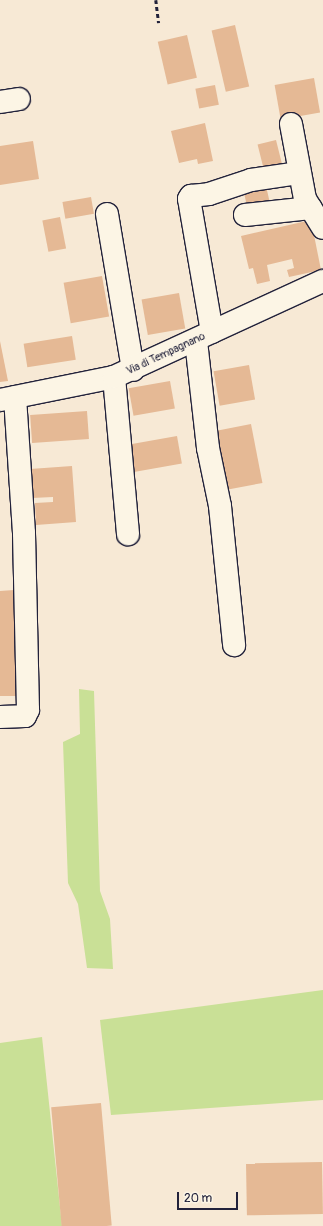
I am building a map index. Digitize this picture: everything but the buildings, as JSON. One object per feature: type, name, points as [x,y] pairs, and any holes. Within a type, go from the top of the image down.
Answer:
[{"type":"street","points":[[291,124],[300,173],[311,208],[323,228]]},
{"type":"street","points":[[234,645],[222,521],[208,448],[204,337],[191,196],[209,194],[250,180],[300,173]]},
{"type":"street","points":[[245,215],[311,208]]},
{"type":"street","points":[[107,214],[123,374],[128,534]]},
{"type":"street","name":"Via di Tempagnano","points":[[7,399],[123,374],[323,281]]},
{"type":"street","points":[[0,716],[25,716],[28,710],[24,533],[7,399]]},
{"type":"path","points":[[156,0],[159,23]]},
{"type":"green space","points":[[79,689],[94,691],[100,891],[110,919],[113,969],[87,968],[78,904],[68,883],[63,742],[80,734]]},
{"type":"green space","points":[[323,990],[323,1100],[111,1115],[100,1020]]},
{"type":"green space","points":[[42,1037],[62,1226],[0,1226],[0,1043]]}]
